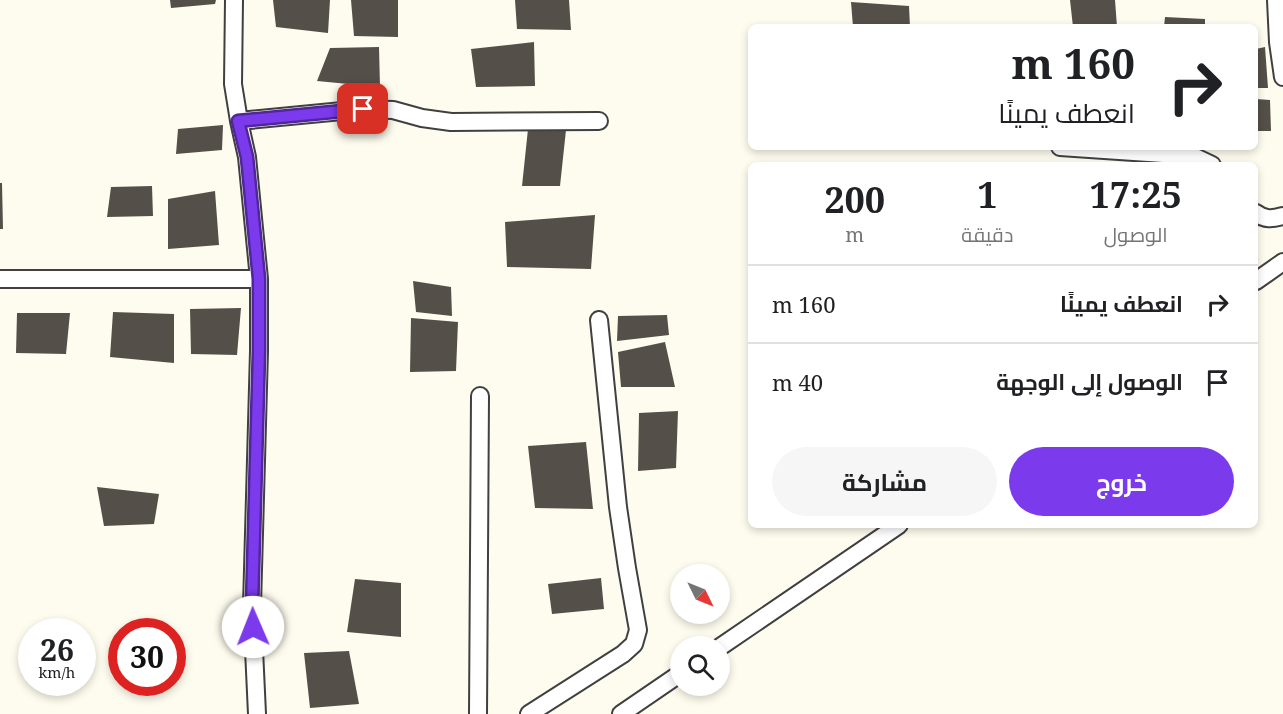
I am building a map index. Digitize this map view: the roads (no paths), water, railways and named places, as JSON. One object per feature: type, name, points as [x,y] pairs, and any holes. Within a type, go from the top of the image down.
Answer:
[{"type":"street","points":[[234,0],[233,84],[238,121],[247,157],[259,279],[252,606],[257,714]]},
{"type":"street","points":[[1276,0],[1278,42],[1283,77]]},
{"type":"street","points":[[238,121],[363,109],[393,110],[422,118],[451,122],[599,121]]},
{"type":"street","points":[[1104,150],[1192,156],[1205,162]]},
{"type":"street","points":[[1258,214],[1270,219],[1283,216]]},
{"type":"street","points":[[1258,280],[1283,262]]},
{"type":"street","points":[[0,279],[259,279]]},
{"type":"street","points":[[529,714],[622,654],[634,644],[638,630],[618,507],[598,320]]},
{"type":"street","points":[[478,714],[480,396]]},
{"type":"street","points":[[730,640],[895,528]]},
{"type":"street","points":[[621,714],[670,681]]}]
